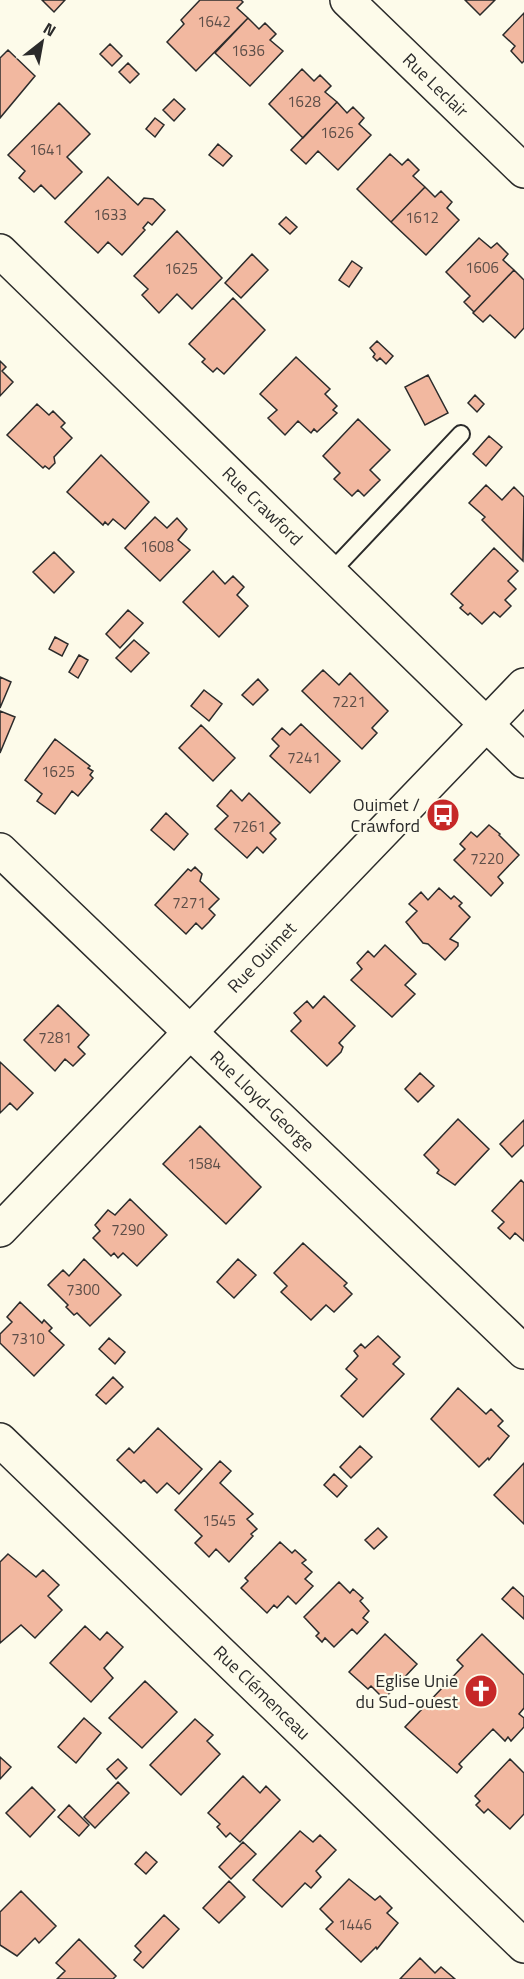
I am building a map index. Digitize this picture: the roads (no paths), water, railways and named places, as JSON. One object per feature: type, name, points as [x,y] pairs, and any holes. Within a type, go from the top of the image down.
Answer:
[{"type":"street","name":"Rue Leclair","points":[[347,0],[524,171]]},
{"type":"street","name":"Rue Crawford","points":[[0,252],[524,761]]},
{"type":"street","name":"Rue Ouimet","points":[[0,1230],[524,685]]},
{"type":"street","name":"Rue Lloyd-George","points":[[0,850],[524,1352]]},
{"type":"street","name":"Rue Clémenceau","points":[[0,1440],[524,1946]]},
{"type":"lane","points":[[330,573],[461,434]]},
{"type":"place","name":"Ouimet / Crawford","points":[[443,815]]},
{"type":"place","name":"Eglise Unie du Sud-ouest","points":[[481,1691]]}]
